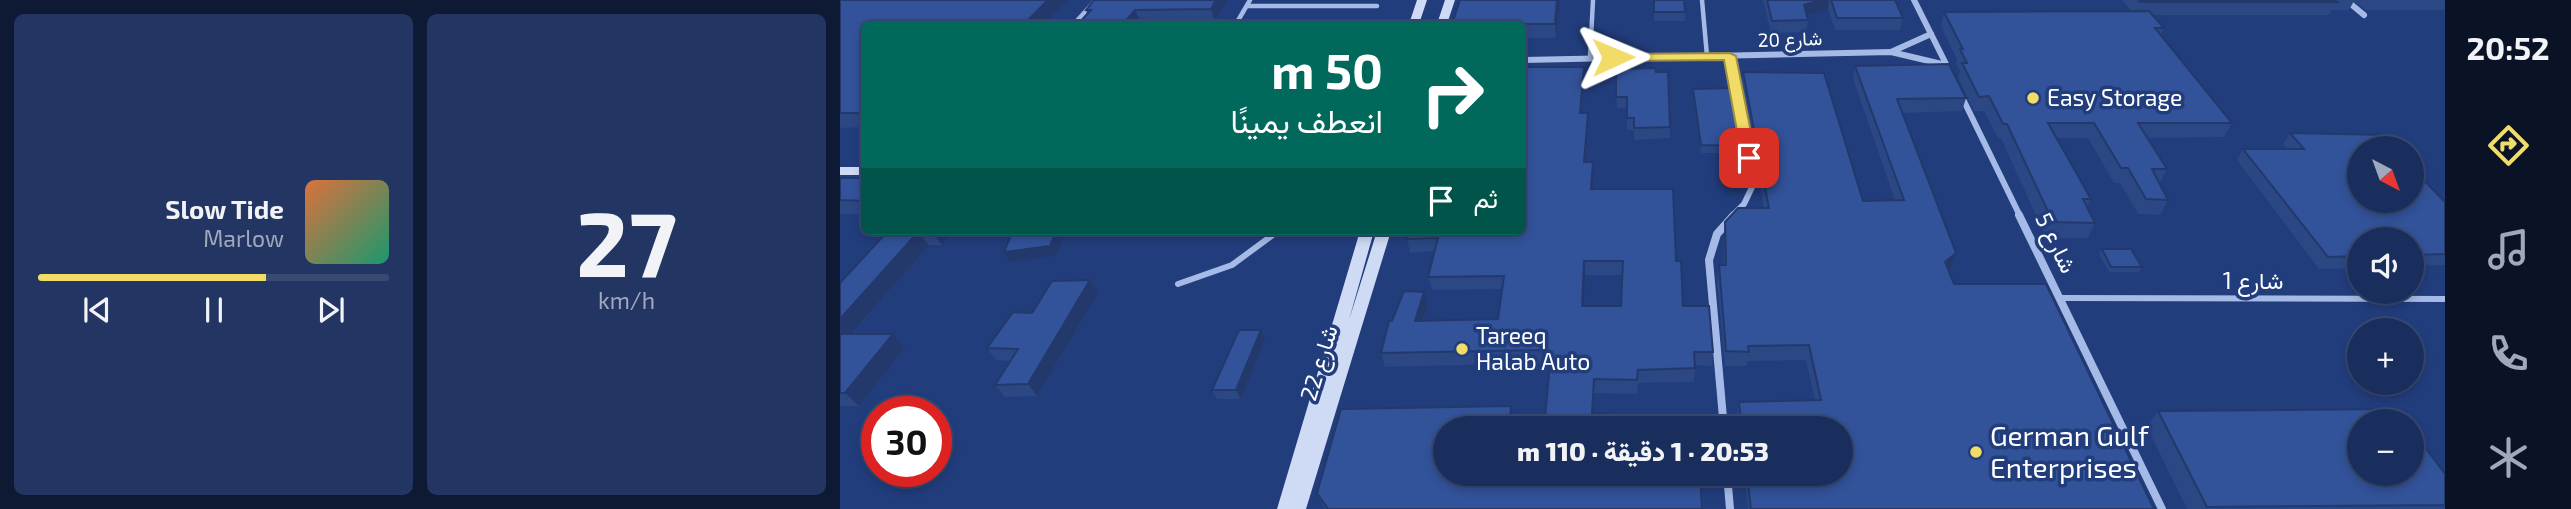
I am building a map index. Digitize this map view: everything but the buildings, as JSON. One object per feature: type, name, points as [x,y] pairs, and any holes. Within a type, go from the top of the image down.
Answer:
[{"type":"street","points":[[1415,21],[1422,0]]},
{"type":"street","points":[[1443,21],[1450,0]]},
{"type":"street","points":[[1914,0],[1952,77]]},
{"type":"street","points":[[2346,0],[2364,15]]},
{"type":"street","name":"شارع 20","points":[[1891,52],[1931,34]]},
{"type":"street","name":"شارع 20","points":[[1526,60],[1891,52],[1946,65]]},
{"type":"street","points":[[1723,416],[1709,260],[1711,246],[1720,226],[1751,195],[1754,183],[1730,56]]},
{"type":"street","name":"شارع 5","points":[[1958,89],[2164,507]]},
{"type":"street","points":[[840,172],[861,171]]},
{"type":"street","points":[[840,184],[861,184]]},
{"type":"street","name":"شارع 22","points":[[1286,509],[1366,235]]},
{"type":"street","name":"شارع 22","points":[[1297,509],[1383,235]]},
{"type":"street","points":[[1728,486],[1730,509]]},
{"type":"lane","points":[[1077,21],[1096,0]]},
{"type":"lane","points":[[1238,21],[1250,0]]},
{"type":"lane","points":[[1590,58],[1593,0]]},
{"type":"lane","points":[[1702,0],[1706,56]]},
{"type":"lane","points":[[1248,6],[1377,6]]},
{"type":"lane","points":[[1178,284],[1231,267],[1273,235]]},
{"type":"lane","name":"شارع 1","points":[[2062,298],[2445,299]]},
{"type":"place","name":"Easy Storage","points":[[2033,98]]},
{"type":"place","name":"Tareeq Halab Auto","points":[[1462,349]]},
{"type":"place","name":"German Gulf Enterprises","points":[[1976,452]]},
{"type":"route","points":[[1613,57],[1730,56],[1749,158]]}]
